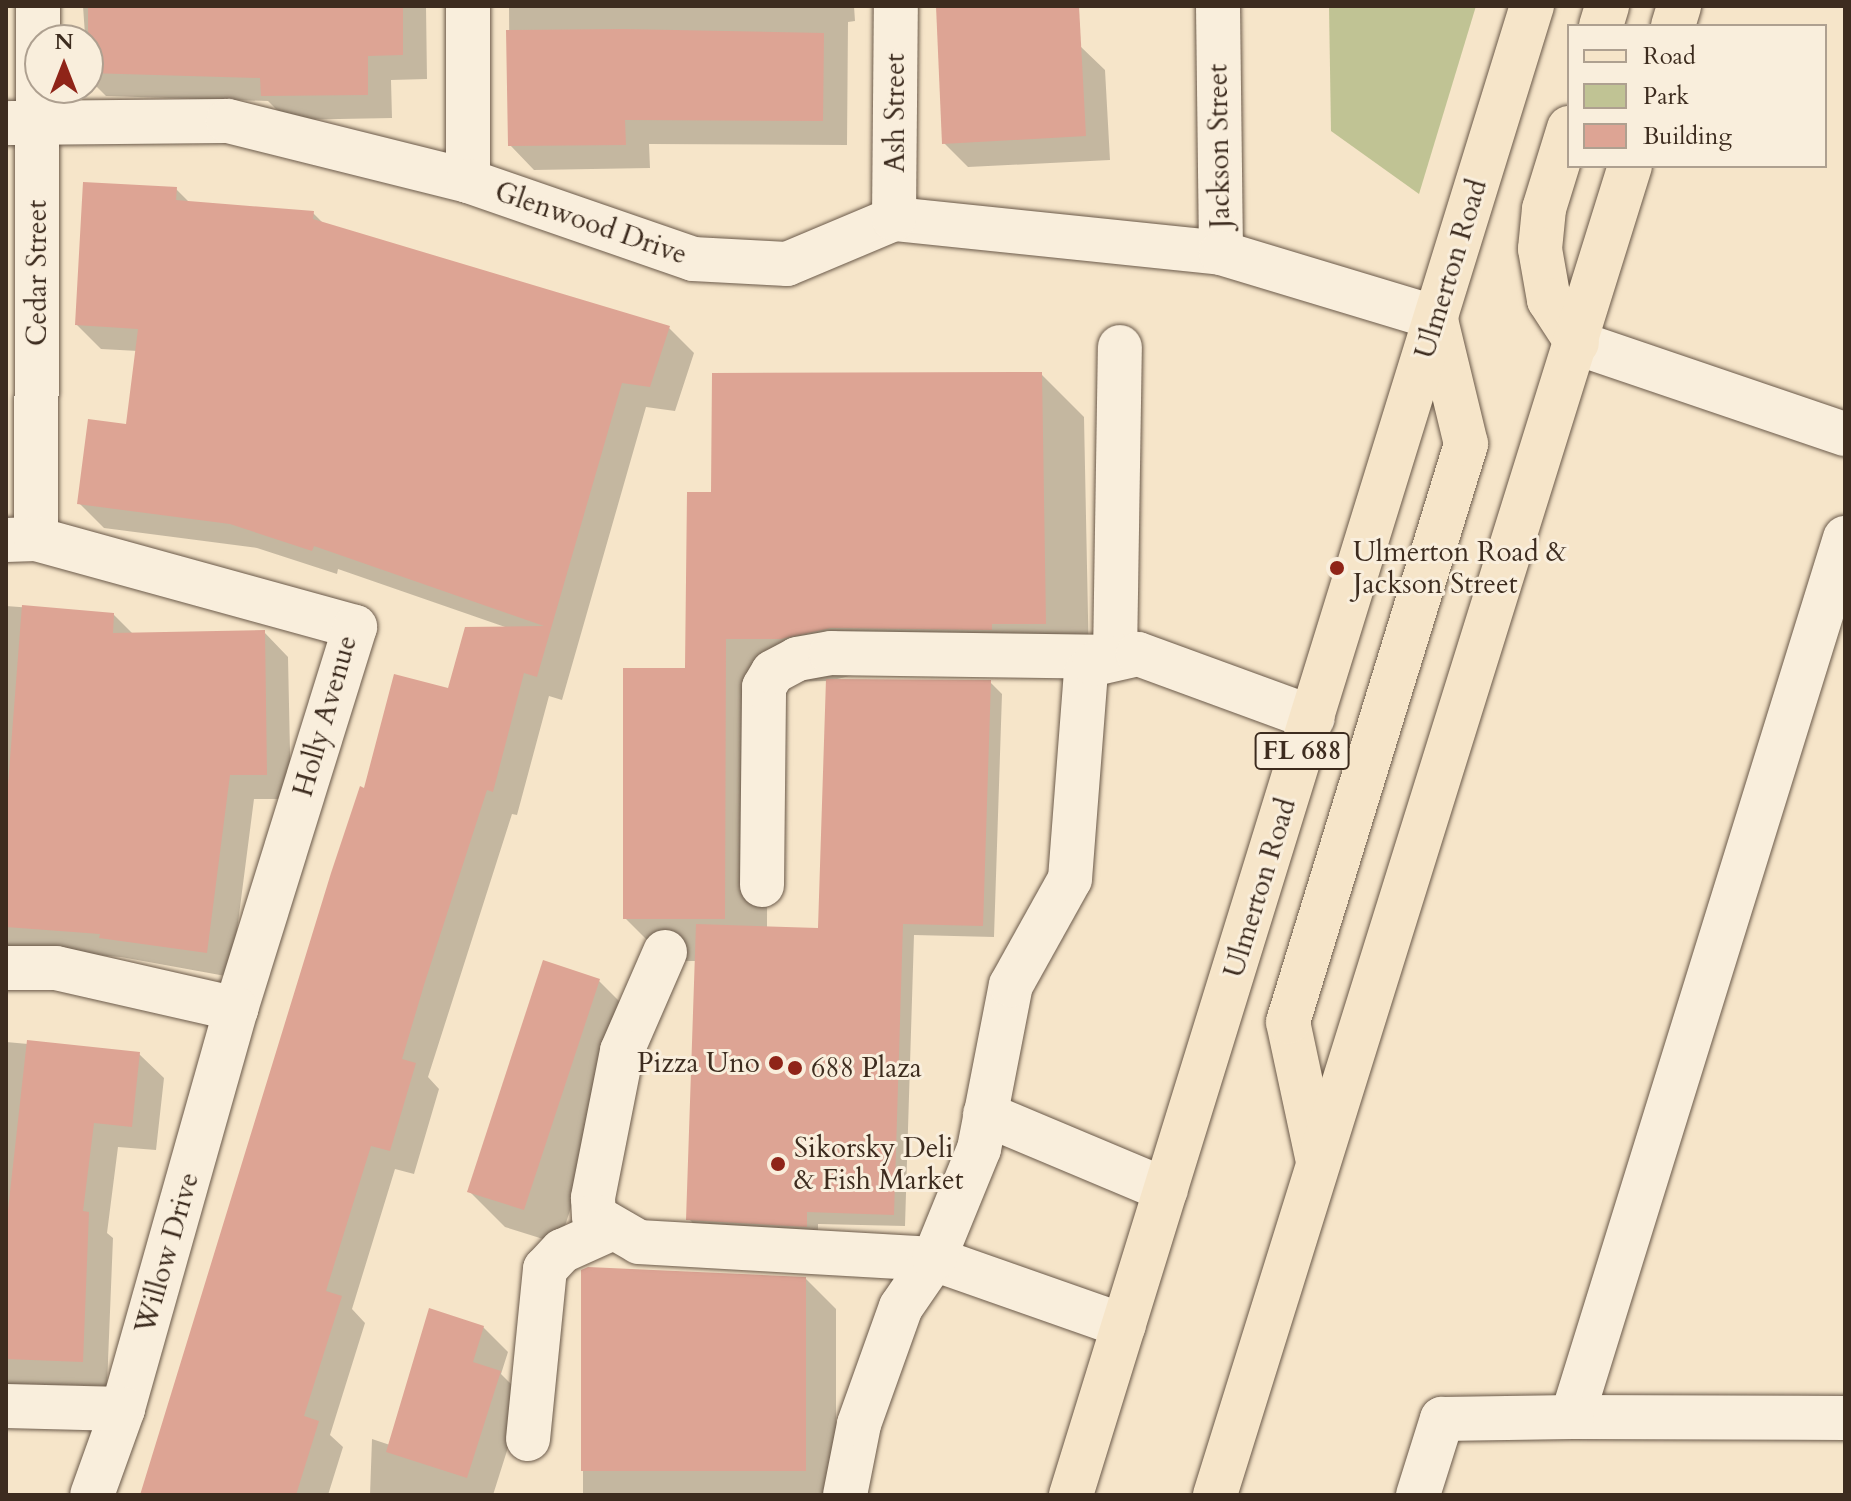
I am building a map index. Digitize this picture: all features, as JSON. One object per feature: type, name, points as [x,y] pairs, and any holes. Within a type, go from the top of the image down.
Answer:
[{"type":"main road","name":"Ulmerton Road","points":[[1071,1495],[1532,6]]},
{"type":"main road","points":[[1567,134],[1544,209],[1540,249],[1549,300],[1577,343]]},
{"type":"main road","points":[[1215,1495],[1317,1160],[1577,343],[1629,168]]},
{"type":"main road","points":[[1317,1160],[1288,1022],[1466,444],[1436,318]]},
{"type":"street","name":"Cedar Street","points":[[21,540],[22,124],[38,6]]},
{"type":"street","points":[[468,6],[468,181]]},
{"type":"street","name":"Ash Street","points":[[894,219],[896,6]]},
{"type":"street","name":"Jackson Street","points":[[1218,6],[1221,253],[1436,318]]},
{"type":"street","name":"Glenwood Drive","points":[[22,124],[228,121],[468,181],[703,260],[787,264],[894,219],[1221,253]]},
{"type":"street","points":[[1577,343],[1845,434]]},
{"type":"street","points":[[1115,657],[1120,347]]},
{"type":"street","points":[[1572,1417],[1845,538]]},
{"type":"street","name":"Holly Avenue","points":[[21,540],[355,627],[236,1009]]},
{"type":"street","points":[[762,885],[764,687],[773,672],[797,659],[831,653],[1115,657],[1138,654],[1313,718]]},
{"type":"street","points":[[845,1495],[859,1424],[901,1307],[934,1259],[979,1149],[1011,985],[1070,879],[1086,673],[1115,657]]},
{"type":"street","points":[[665,952],[622,1051],[593,1198],[594,1216],[639,1242],[934,1259],[1124,1326]]},
{"type":"street","points":[[6,968],[56,968],[236,1009]]},
{"type":"street","name":"Willow Drive","points":[[92,1495],[123,1409],[236,1009]]},
{"type":"street","points":[[985,1114],[1166,1190]]},
{"type":"street","points":[[528,1439],[545,1269],[562,1251],[613,1228]]},
{"type":"street","points":[[6,1406],[123,1409]]},
{"type":"street","points":[[1418,1495],[1442,1419],[1845,1418]]},
{"type":"green space","points":[[1329,6],[1476,6],[1419,194],[1331,131]]},
{"type":"building","points":[[88,6],[403,6],[403,55],[368,56],[368,95],[261,96],[260,78],[104,73],[104,24],[88,24]]},
{"type":"building","points":[[936,6],[1079,6],[1086,136],[942,144]]},
{"type":"building","points":[[506,30],[824,33],[823,121],[625,120],[626,145],[508,146]]},
{"type":"building","points":[[83,182],[177,187],[176,200],[314,211],[313,219],[670,326],[650,387],[622,383],[537,677],[524,673],[493,792],[487,790],[424,985],[402,1059],[416,1063],[390,1151],[371,1146],[326,1291],[342,1296],[304,1416],[319,1421],[296,1495],[140,1495],[331,873],[360,786],[364,788],[394,674],[448,688],[465,627],[544,626],[314,546],[312,551],[230,524],[77,504],[88,419],[126,424],[138,329],[75,325]]},
{"type":"building","points":[[1042,372],[1046,624],[992,624],[992,630],[831,628],[781,639],[726,639],[725,919],[623,919],[623,668],[685,668],[687,492],[711,492],[712,373]]},
{"type":"building","points":[[22,605],[114,613],[113,633],[265,630],[267,775],[230,775],[207,953],[99,938],[100,934],[6,927],[6,811]]},
{"type":"building","name":"688 Plaza","points":[[826,679],[991,680],[983,926],[903,924],[894,1215],[807,1212],[807,1227],[686,1220],[696,924],[818,928]]},
{"type":"building","points":[[543,960],[600,979],[524,1210],[467,1192]]},
{"type":"building","points":[[27,1040],[140,1052],[132,1127],[94,1123],[83,1211],[89,1212],[83,1362],[6,1359],[6,1228]]},
{"type":"building","points":[[588,1267],[806,1277],[806,1471],[581,1471],[581,1270]]},
{"type":"building","points":[[429,1308],[484,1326],[473,1362],[501,1371],[467,1478],[386,1452]]},
{"type":"place","name":"Ulmerton Road & Jackson Street","points":[[1337,568]]},
{"type":"place","name":"Pizza Uno","points":[[776,1063]]},
{"type":"place","name":"688 Plaza","points":[[795,1068]]},
{"type":"place","name":"Sikorsky Deli & Fish Market","points":[[778,1164]]}]
